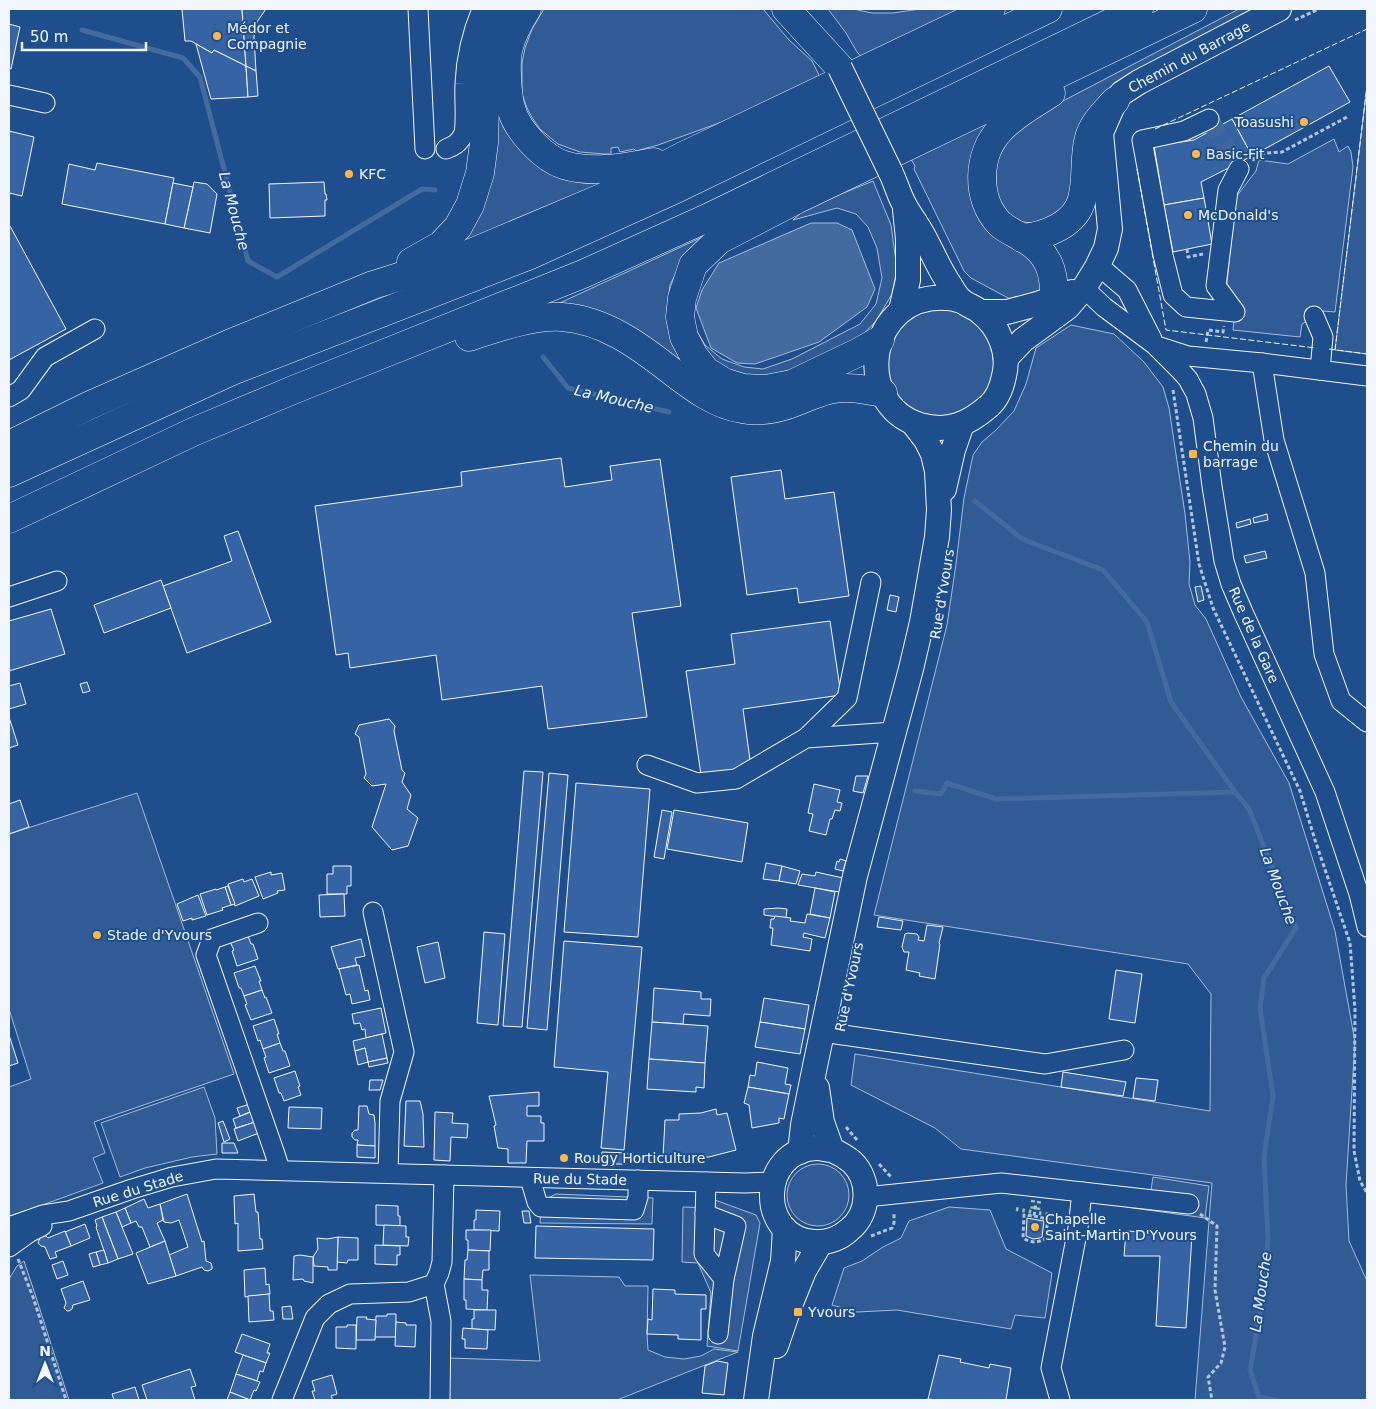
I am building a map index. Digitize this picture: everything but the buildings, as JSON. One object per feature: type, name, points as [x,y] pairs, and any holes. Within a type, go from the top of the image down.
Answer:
[{"type":"highway","points":[[373,284],[397,268],[412,262],[441,245],[458,227],[470,205],[480,173],[484,143],[486,71],[490,45],[504,9]]},
{"type":"highway","points":[[527,9],[508,47],[507,80],[512,112],[525,134],[544,154],[562,165],[589,170],[615,169],[683,156]]},
{"type":"highway","points":[[786,9],[840,68]]},
{"type":"highway","points":[[9,444],[88,406],[231,343],[373,284],[459,258],[606,196],[683,156],[991,9]]},
{"type":"highway","points":[[9,473],[232,371],[528,256],[676,189],[1048,9]]},
{"type":"highway","points":[[9,519],[193,432],[383,353],[583,274],[705,219],[1139,9]]},
{"type":"highway","points":[[880,340],[792,384],[766,389],[743,388],[724,382],[706,371],[694,356],[684,337],[680,317],[682,298],[693,265],[719,240],[796,200],[1193,9]]},
{"type":"highway","points":[[1052,309],[1054,283],[1051,269],[1043,255],[1034,246],[1010,232],[998,222],[983,194],[982,177],[984,162],[990,146],[999,130],[1013,118],[1060,88],[1198,9]]},
{"type":"highway","points":[[1022,238],[1033,237],[1061,227],[1074,214],[1082,200],[1088,141],[1098,119],[1115,101]]},
{"type":"highway","points":[[383,353],[420,353],[499,327],[538,319],[560,317],[600,325],[620,335],[643,349],[680,378],[709,397],[742,410],[760,411],[778,407],[834,389],[849,388],[883,393]]},
{"type":"main road","points":[[798,9],[820,37],[840,68],[904,203],[923,234],[949,284],[961,300],[981,312],[993,324],[1001,339],[1006,358],[1005,373],[1001,389],[993,403],[978,415],[962,424],[946,428],[930,428],[913,423],[900,415],[891,406],[883,393],[877,374],[876,359],[880,340],[888,323],[901,310],[917,302],[930,298],[961,300]]},
{"type":"main road","name":"Chemin du Barrage","points":[[1084,288],[1106,248],[1110,229],[1101,133],[1115,101],[1122,92],[1139,82],[1287,15]]},
{"type":"main road","points":[[901,310],[908,280],[908,239],[904,203]]},
{"type":"main road","points":[[1006,358],[1052,309],[1084,288]]},
{"type":"main road","points":[[981,312],[1052,309]]},
{"type":"main road","points":[[913,423],[934,454],[939,510]]},
{"type":"main road","points":[[939,510],[953,450],[962,424]]},
{"type":"main road","name":"Rue d'Yvours","points":[[800,1152],[803,1125],[855,876],[922,622],[937,537],[939,510]]},
{"type":"main road","points":[[815,1066],[822,1122],[832,1150]]},
{"type":"main road","points":[[816,1148],[832,1150],[848,1159],[860,1173],[866,1197],[864,1208],[859,1219],[843,1236],[821,1242],[802,1240],[785,1229],[774,1212],[771,1197],[773,1182],[783,1164],[800,1152],[816,1148]]},
{"type":"main road","points":[[758,1400],[765,1336],[783,1261],[785,1229]]},
{"type":"main road","points":[[758,1400],[789,1308],[804,1271],[821,1242]]},
{"type":"street","points":[[418,9],[425,150]]},
{"type":"street","points":[[446,149],[457,144],[464,133],[464,84],[468,56],[472,34],[482,9]]},
{"type":"street","points":[[9,95],[45,103]]},
{"type":"street","points":[[1209,119],[1184,131],[1142,140],[1163,255],[1173,295],[1186,307],[1235,312],[1216,286],[1228,190],[1245,169]]},
{"type":"street","name":"Rue de la Gare","points":[[1097,267],[1106,272],[1127,290],[1155,345]]},
{"type":"street","name":"Rue de la Gare","points":[[1084,288],[1104,307],[1155,345],[1180,370],[1196,394],[1203,418],[1224,561],[1231,584],[1242,612],[1326,792],[1359,894],[1367,927]]},
{"type":"street","points":[[1314,316],[1323,337],[1320,370]]},
{"type":"street","points":[[9,397],[21,390],[45,357],[95,329]]},
{"type":"street","points":[[1155,345],[1188,356],[1367,376]]},
{"type":"street","points":[[1262,363],[1274,440],[1315,574],[1324,654],[1341,701],[1367,722]]},
{"type":"street","points":[[9,597],[56,581]]},
{"type":"street","points":[[647,765],[697,783],[736,779],[806,738],[847,698],[871,582]]},
{"type":"street","points":[[806,738],[894,732]]},
{"type":"street","points":[[373,912],[404,1052],[390,1101],[388,1173]]},
{"type":"street","points":[[258,923],[212,939],[206,954],[280,1170]]},
{"type":"street","points":[[822,1032],[1046,1064],[1124,1050]]},
{"type":"street","name":"Rue du Stade","points":[[13,1237],[43,1215],[69,1211],[146,1184],[185,1174],[216,1169],[530,1178],[773,1182]]},
{"type":"street","points":[[440,1400],[441,1321],[434,1284],[442,1262],[444,1175]]},
{"type":"street","points":[[530,1178],[537,1202],[541,1207],[634,1210],[638,1197],[638,1180]]},
{"type":"street","points":[[706,1182],[704,1254],[724,1280]]},
{"type":"street","points":[[866,1197],[1001,1183],[1189,1204]]},
{"type":"street","points":[[1060,1400],[1052,1368],[1078,1228],[1082,1192]]},
{"type":"street","points":[[705,1214],[736,1226],[724,1280],[718,1334]]},
{"type":"street","points":[[282,1400],[315,1318],[329,1304],[350,1294],[409,1292],[434,1284]]},
{"type":"path","points":[[1287,15],[1319,9]]},
{"type":"path","points":[[1245,169],[1255,154],[1282,152],[1349,116]]},
{"type":"path","points":[[1204,358],[1208,330],[1223,332],[1224,325],[1208,324],[1209,309]]},
{"type":"path","points":[[1168,382],[1173,390],[1199,564],[1213,608],[1300,791],[1350,943],[1355,1010],[1354,1151],[1360,1181],[1367,1194]]},
{"type":"path","points":[[843,1123],[861,1144]]},
{"type":"path","points":[[869,1238],[892,1228],[894,1219],[891,1176],[874,1158]]},
{"type":"path","points":[[1034,1216],[1039,1186]]},
{"type":"path","points":[[1189,1204],[1217,1226],[1215,1290],[1225,1347],[1221,1363],[1208,1377],[1212,1400]]},
{"type":"path","points":[[1024,1215],[1034,1216],[1048,1219],[1045,1239],[1038,1243],[1023,1238],[1024,1215]]},
{"type":"path","points":[[13,1237],[26,1243],[17,1256],[33,1296],[66,1400]]},
{"type":"shaded area","points":[[544,9],[763,9],[789,40],[812,61],[821,79],[747,113],[658,145],[636,151],[634,149],[620,152],[618,147],[611,148],[611,154],[580,152],[558,144],[540,129],[527,108],[522,94],[522,63],[525,48],[532,29]]},
{"type":"shaded area","points":[[828,9],[853,9],[872,13],[893,13],[920,9],[967,9],[863,59]]},
{"type":"shaded area","points":[[1239,9],[1252,9],[1127,75],[1102,94],[1088,114],[1071,193],[1065,205],[1051,218],[1033,223],[1023,222],[1015,219],[1002,207],[996,191],[996,162],[1011,136],[1040,113]]},
{"type":"shaded area","points":[[1367,86],[1367,354],[1335,350]]},
{"type":"shaded area","points":[[493,108],[611,181],[455,245]]},
{"type":"shaded area","points":[[998,116],[975,156],[1029,251],[1047,293],[1010,299],[971,278],[964,271],[914,169],[915,166],[911,159]]},
{"type":"shaded area","points":[[1334,139],[1339,152],[1348,146],[1351,152],[1353,167],[1335,312],[1323,311],[1302,324],[1300,337],[1233,330],[1235,312],[1226,292],[1236,197],[1256,171],[1259,160],[1288,164]]},
{"type":"shaded area","points":[[873,181],[891,225],[897,269],[892,294],[876,321],[858,340],[825,356],[771,377],[750,377],[727,371],[710,359],[700,345],[694,326],[705,345],[722,359],[744,367],[763,369],[792,359],[860,324],[876,304],[882,278],[877,248],[868,227],[856,214],[837,208],[793,220],[802,212]]},
{"type":"shaded area","points":[[811,223],[837,223],[852,230],[875,289],[867,307],[819,342],[755,364],[737,363],[711,348],[696,308],[702,290],[719,263]]},
{"type":"shaded area","points":[[709,234],[682,261],[670,285],[667,311],[701,381],[551,307]]},
{"type":"shaded area","points":[[941,309],[962,313],[979,325],[991,342],[995,363],[991,384],[979,401],[962,413],[941,417],[920,413],[903,401],[891,384],[887,363],[891,342],[903,325],[920,313]]},
{"type":"shaded area","points":[[1071,325],[1114,334],[1144,362],[1163,387],[1169,408],[1185,514],[1190,562],[1189,584],[1195,605],[1206,619],[1241,697],[1289,783],[1335,931],[1355,1042],[1346,1185],[1349,1241],[1367,1281],[1367,1400],[1195,1400],[1212,1183],[961,1149],[935,1128],[851,1085],[855,1054],[1210,1111],[1211,994],[1188,964],[874,915],[947,625],[964,498],[973,455],[982,442],[1014,411],[1026,384],[1036,348]]},
{"type":"shaded area","name":"Stade d'Yvours","points":[[137,793],[234,1074],[94,1122],[105,1153],[93,1158],[103,1183],[12,1216],[9,1215],[9,1087],[31,1079],[9,1009],[9,834]]},
{"type":"shaded area","points":[[204,1087],[215,1118],[217,1154],[192,1157],[145,1168],[120,1177],[101,1123]]},
{"type":"shaded area","points":[[818,1164],[830,1166],[840,1173],[847,1183],[849,1195],[847,1207],[840,1217],[830,1224],[818,1226],[806,1224],[796,1217],[789,1207],[787,1195],[789,1183],[796,1173],[806,1166]]},
{"type":"shaded area","points":[[1153,1177],[1209,1186],[1205,1218],[1126,1207],[1127,1201],[1151,1190]]},
{"type":"shaded area","points":[[556,1194],[653,1198],[652,1224],[540,1223],[541,1207],[544,1200]]},
{"type":"shaded area","points":[[715,1200],[756,1215],[760,1223],[738,1351],[707,1346],[711,1293],[698,1263],[682,1262],[683,1207],[712,1208]]},
{"type":"shaded area","points":[[949,1207],[990,1210],[1006,1249],[1052,1273],[1045,1318],[1015,1315],[1011,1329],[897,1310],[857,1312],[832,1305],[844,1268],[862,1261],[901,1238],[909,1221]]},
{"type":"shaded area","points":[[24,1261],[69,1400],[9,1400],[9,1279],[17,1266]]},
{"type":"shaded area","points":[[530,1275],[619,1277],[625,1286],[648,1286],[648,1350],[665,1357],[684,1359],[701,1356],[714,1349],[738,1352],[617,1400],[448,1400],[449,1358],[540,1361]]},
{"type":"waterway","name":"La Mouche","points":[[82,30],[183,58],[200,77],[248,261],[277,277],[422,189],[435,190]]},
{"type":"waterway","name":"La Mouche","points":[[543,357],[568,388],[669,412]]},
{"type":"waterway","name":"La Mouche","points":[[975,501],[1022,539],[1103,570],[1147,622],[1171,702],[1249,809],[1296,928],[1264,978],[1260,1008],[1273,1096],[1264,1157],[1268,1240],[1261,1306],[1250,1370],[1259,1397],[1276,1400]]},
{"type":"waterway","points":[[915,791],[941,794],[947,783],[996,799],[1235,792]]},
{"type":"tunnel","points":[[1209,119],[1239,169]]},
{"type":"hedge","points":[[1016,1209],[1032,1212],[1033,1200]]},
{"type":"hedge","points":[[1039,1201],[1038,1213],[1052,1215]]},
{"type":"fence","points":[[1155,129],[1367,29]]},
{"type":"fence","points":[[1335,350],[1367,86]]},
{"type":"fence","points":[[1137,169],[1166,330],[1316,348]]},
{"type":"fence","points":[[1329,349],[1367,354],[1367,350]]},
{"type":"place","name":"Médor et Compagnie","points":[[217,36]]},
{"type":"place","name":"Toasushi","points":[[1304,122]]},
{"type":"place","name":"Basic-Fit","points":[[1196,154]]},
{"type":"place","name":"KFC","points":[[349,174]]},
{"type":"place","name":"McDonald's","points":[[1188,215]]},
{"type":"place","name":"Chemin du barrage","points":[[1193,454]]},
{"type":"place","name":"Stade d'Yvours","points":[[97,935]]},
{"type":"place","name":"Rougy Horticulture","points":[[564,1158]]},
{"type":"place","name":"Chapelle Saint-Martin D'Yvours","points":[[1035,1227]]},
{"type":"place","name":"Yvours","points":[[798,1312]]}]
